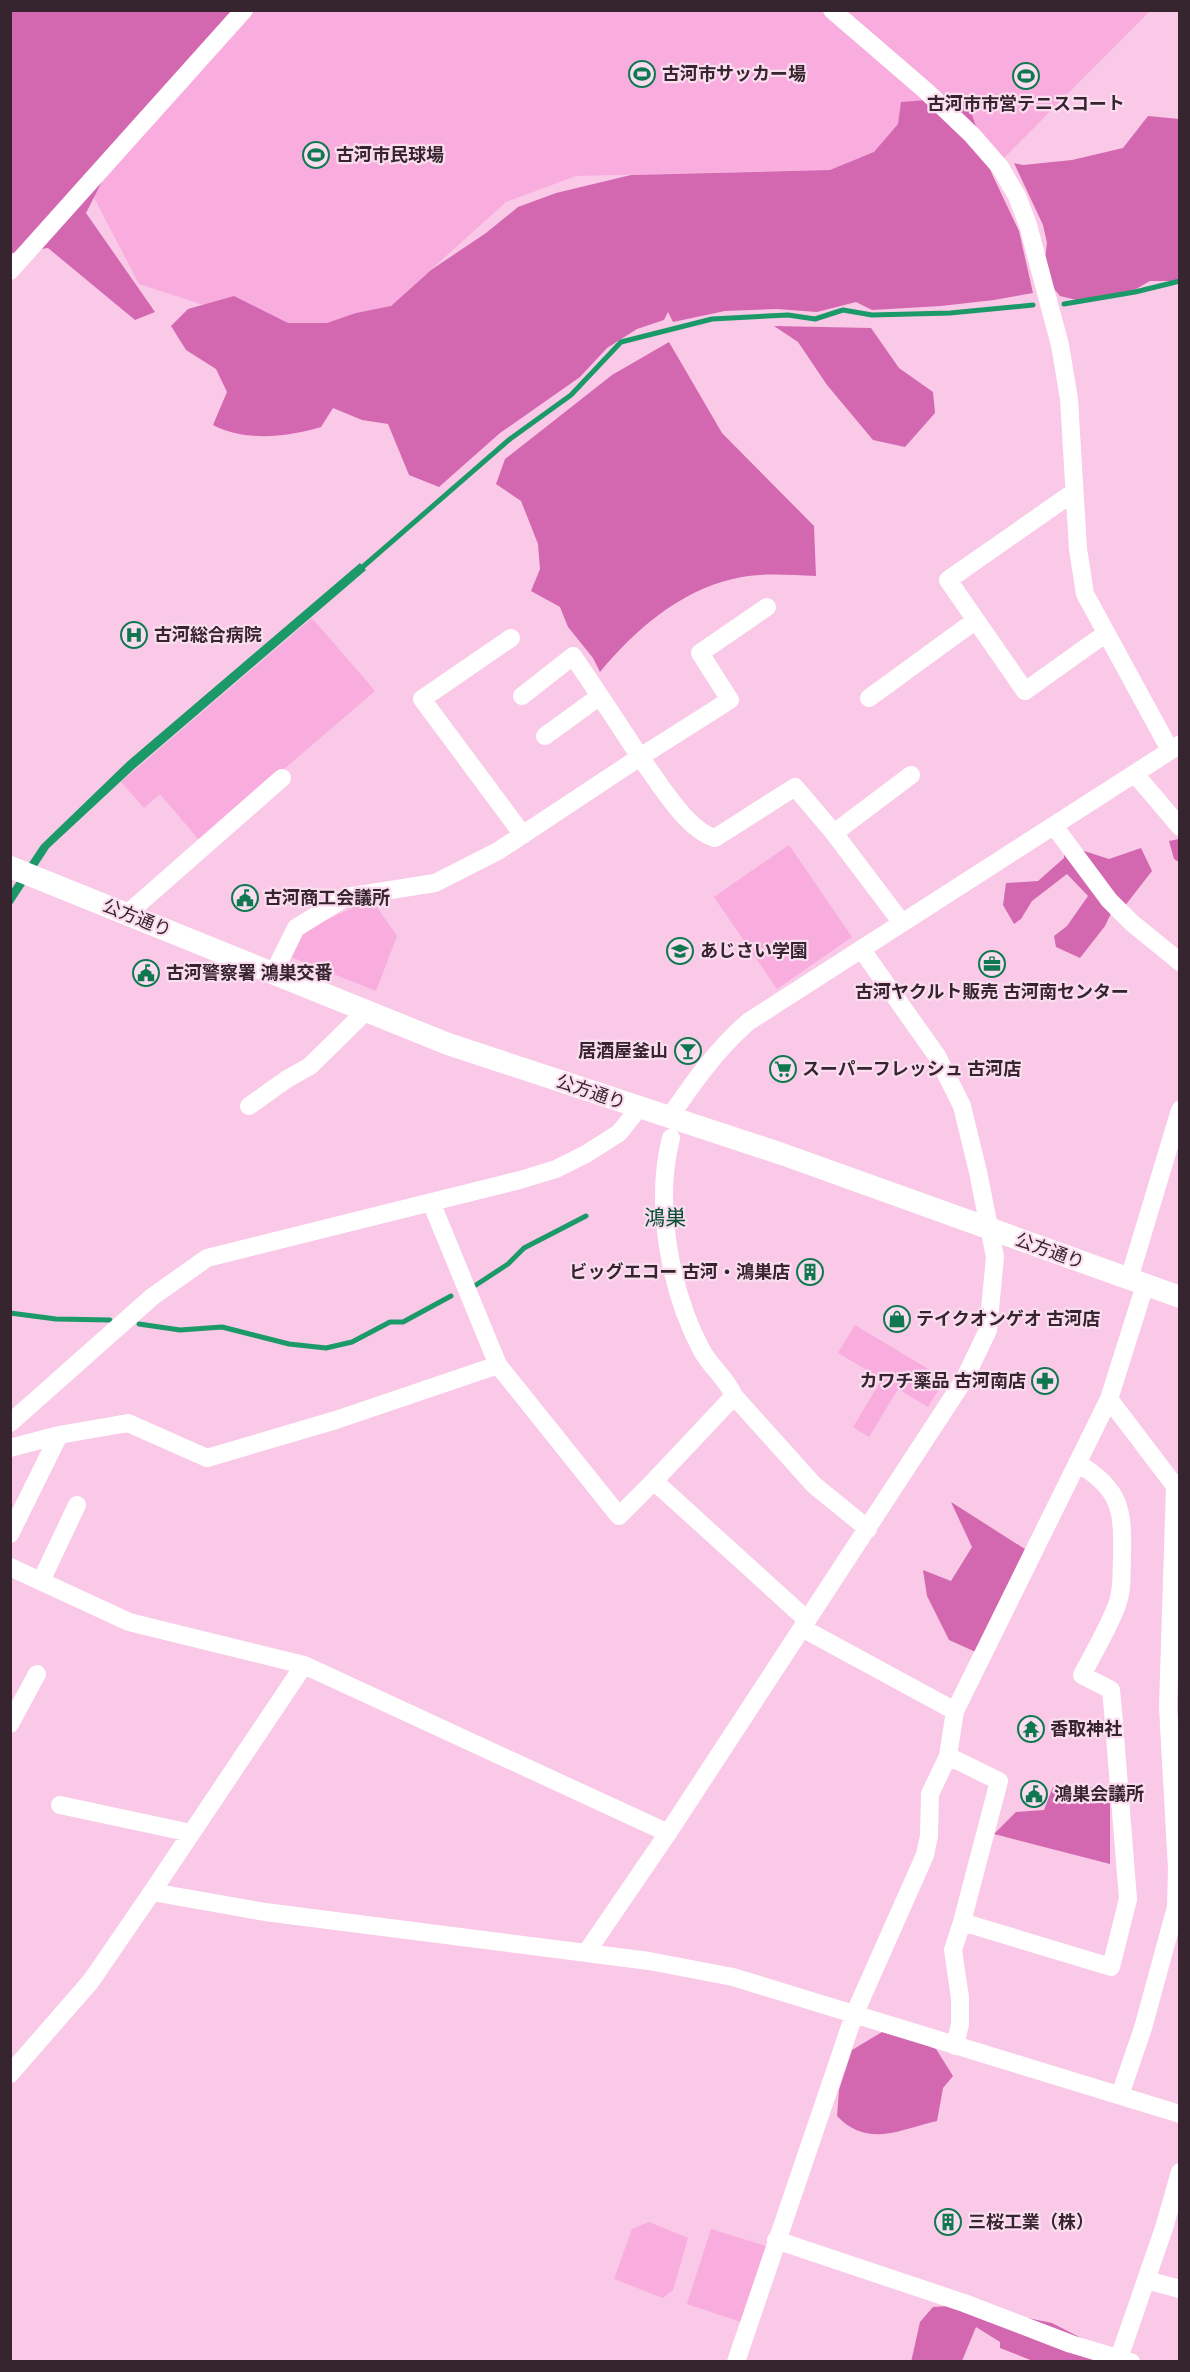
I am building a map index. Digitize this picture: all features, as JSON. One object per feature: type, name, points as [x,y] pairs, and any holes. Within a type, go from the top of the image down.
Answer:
[{"type":"street","points":[[10,271],[244,10]]},
{"type":"street","points":[[832,10],[926,91],[972,135],[1000,167],[1017,196],[1028,225],[1060,345],[1069,399],[1078,549],[1085,594],[1105,634],[1175,747],[748,1022],[724,1043],[703,1068],[670,1128],[664,1165],[663,1206],[678,1287],[690,1326],[703,1353],[734,1396],[813,1485],[868,1529]]},
{"type":"street","points":[[1074,492],[948,580],[1024,691],[1105,634]]},
{"type":"street","points":[[273,974],[296,928],[346,897],[435,883],[523,835],[639,757],[730,700],[700,653],[767,607]]},
{"type":"street","points":[[869,698],[976,620]]},
{"type":"street","points":[[511,638],[422,699],[523,835]]},
{"type":"street","points":[[522,696],[573,656],[639,757],[686,817],[704,835],[715,838],[795,787],[834,833],[902,923]]},
{"type":"street","points":[[545,736],[600,696]]},
{"type":"street","points":[[1135,774],[1179,827]]},
{"type":"street","points":[[834,833],[911,775]]},
{"type":"street","points":[[128,914],[282,778]]},
{"type":"street","points":[[1054,826],[1109,900],[1132,923],[1179,962]]},
{"type":"street","name":"公方通り","points":[[10,867],[448,1044],[639,1108],[670,1128],[782,1154],[1179,1297]]},
{"type":"street","points":[[586,1953],[668,1833],[868,1529],[964,1380],[988,1330],[995,1257],[991,1230],[962,1106],[937,1056],[862,950]]},
{"type":"street","points":[[249,1106],[310,1066],[366,1011]]},
{"type":"street","points":[[10,1424],[152,1297],[207,1258],[556,1169],[619,1133],[639,1108]]},
{"type":"street","points":[[736,2361],[854,2015],[925,1855],[929,1836],[930,1794],[948,1756],[955,1711],[1109,1399],[1179,1110]]},
{"type":"street","points":[[431,1202],[498,1365],[619,1516],[734,1396]]},
{"type":"street","points":[[10,1448],[59,1435],[128,1423],[207,1458],[336,1420],[498,1365]]},
{"type":"street","points":[[1109,1399],[1177,1486],[1168,1707],[1175,1758],[1176,1907],[1143,2028],[1120,2095]]},
{"type":"street","points":[[10,1533],[59,1435]]},
{"type":"street","points":[[962,1922],[1111,1967],[1128,1899],[1111,1690],[1082,1675],[1118,1603],[1121,1588],[1123,1522],[1120,1507],[1111,1489],[1096,1474],[1077,1463]]},
{"type":"street","points":[[654,1481],[805,1624],[955,1711]]},
{"type":"street","points":[[40,1581],[77,1505]]},
{"type":"street","points":[[10,1567],[129,1622],[304,1665],[668,1833]]},
{"type":"street","points":[[10,2074],[92,1981],[304,1665]]},
{"type":"street","points":[[10,1724],[37,1674]]},
{"type":"street","points":[[948,1756],[999,1781],[953,1950],[960,1998],[960,2024],[955,2046]]},
{"type":"street","points":[[60,1805],[191,1833]]},
{"type":"street","points":[[152,1892],[265,1912],[649,1961],[733,1977],[1031,2071],[1179,2112]]},
{"type":"street","points":[[776,2240],[1125,2360],[1146,2280],[1179,2172]]},
{"type":"street","points":[[1146,2280],[1179,2289]]},
{"type":"shaded area","points":[[10,11],[248,11],[116,154],[86,213],[155,312],[135,320],[48,248],[11,253]]},
{"type":"shaded area","points":[[244,11],[1150,11],[996,166],[576,176],[506,202],[342,350],[139,284],[88,186]]},
{"type":"shaded area","points":[[966,97],[992,174],[1019,231],[1033,293],[941,306],[872,310],[856,302],[817,312],[777,309],[725,311],[673,322],[668,312],[664,320],[637,329],[607,348],[580,377],[500,433],[439,487],[409,475],[388,424],[362,420],[333,408],[321,427],[280,435],[252,436],[213,425],[227,392],[216,369],[186,350],[171,326],[188,309],[234,296],[288,323],[327,323],[356,313],[391,306],[431,270],[486,233],[518,207],[556,193],[631,175],[830,170],[874,152],[898,124],[901,102]]},
{"type":"shaded area","points":[[1148,116],[1179,119],[1179,281],[1150,281],[1129,293],[1081,301],[1060,296],[1048,282],[1045,258],[1047,243],[1043,225],[1014,163],[1023,165],[1072,160],[1123,148]]},
{"type":"shaded area","points":[[774,326],[871,328],[899,368],[933,392],[935,413],[905,447],[873,440],[827,385],[798,342]]},
{"type":"shaded area","points":[[669,342],[722,433],[814,526],[816,576],[753,575],[713,585],[694,593],[676,603],[643,628],[600,672],[593,658],[568,627],[560,607],[531,591],[540,569],[538,544],[521,501],[496,484],[505,459],[612,375]]},
{"type":"shaded area","points":[[360,563],[366,570],[134,769],[49,848],[11,906],[11,890],[41,845],[128,761]]},
{"type":"shaded area","points":[[312,618],[375,691],[200,841],[160,794],[144,808],[121,782]]},
{"type":"shaded area","points":[[1180,839],[1179,862],[1174,859],[1169,841]]},
{"type":"shaded area","points":[[789,845],[852,937],[777,989],[714,897]]},
{"type":"shaded area","points":[[1141,848],[1152,871],[1124,907],[1081,850],[1109,859]]},
{"type":"shaded area","points":[[1065,849],[1117,901],[1105,926],[1080,958],[1056,947],[1054,936],[1067,926],[1088,896],[1067,874],[1032,901],[1021,919],[1014,924],[1003,905],[1006,883],[1038,881],[1064,858]]},
{"type":"shaded area","points":[[371,899],[397,936],[376,991],[291,957],[301,932]]},
{"type":"shaded area","points":[[855,1325],[945,1379],[928,1407],[898,1389],[869,1437],[853,1427],[882,1379],[838,1353]]},
{"type":"shaded area","points":[[951,1502],[1028,1551],[978,1653],[949,1640],[927,1596],[923,1570],[951,1581],[972,1547]]},
{"type":"shaded area","points":[[1053,1787],[1110,1788],[1110,1864],[994,1834],[1016,1812],[1044,1810]]},
{"type":"shaded area","points":[[882,2032],[912,2039],[936,2049],[953,2076],[943,2088],[937,2121],[896,2132],[872,2134],[860,2132],[837,2116],[839,2090],[852,2050]]},
{"type":"shaded area","points":[[649,2222],[688,2238],[673,2290],[663,2298],[614,2279],[632,2229]]},
{"type":"shaded area","points":[[711,2229],[766,2246],[741,2322],[687,2304]]},
{"type":"shaded area","points":[[984,2304],[1018,2316],[1052,2323],[1089,2342],[1118,2361],[1033,2361],[1000,2348],[1000,2342],[976,2327],[962,2361],[911,2362],[920,2322],[933,2307]]},
{"type":"waterway","points":[[1064,304],[1135,292],[1180,281]]},
{"type":"waterway","points":[[358,571],[510,439],[571,395],[621,342],[712,319],[788,315],[815,319],[843,310],[872,315],[950,313],[1033,305]]},
{"type":"waterway","points":[[476,1285],[508,1264],[524,1248],[586,1216]]},
{"type":"waterway","points":[[139,1324],[180,1330],[222,1327],[289,1344],[326,1348],[352,1342],[390,1322],[403,1322],[451,1296]]},
{"type":"waterway","points":[[10,1313],[56,1319],[110,1320]]},
{"type":"place","name":"古河市サッカー場","points":[[642,74]]},
{"type":"place","name":"古河市市営テニスコート","points":[[1026,76]]},
{"type":"place","name":"古河市民球場","points":[[316,155]]},
{"type":"place","name":"古河総合病院","points":[[134,635]]},
{"type":"place","name":"古河商工会議所","points":[[245,898]]},
{"type":"place","name":"あじさい学園","points":[[680,951]]},
{"type":"place","name":"古河ヤクルト販売 古河南センター","points":[[992,964]]},
{"type":"place","name":"古河警察署 鴻巣交番","points":[[146,973]]},
{"type":"place","name":"居酒屋釜山","points":[[688,1051]]},
{"type":"place","name":"スーパーフレッシュ 古河店","points":[[783,1069]]},
{"type":"place","name":"ビッグエコー 古河・鴻巣店","points":[[810,1272]]},
{"type":"place","name":"テイクオンゲオ 古河店","points":[[897,1319]]},
{"type":"place","name":"カワチ薬品 古河南店","points":[[1045,1381]]},
{"type":"place","name":"香取神社","points":[[1031,1729]]},
{"type":"place","name":"鴻巣会議所","points":[[1034,1794]]},
{"type":"place","name":"三桜工業（株）","points":[[948,2222]]},
{"type":"district","name":"鴻巣","points":[[665,1218]]}]
